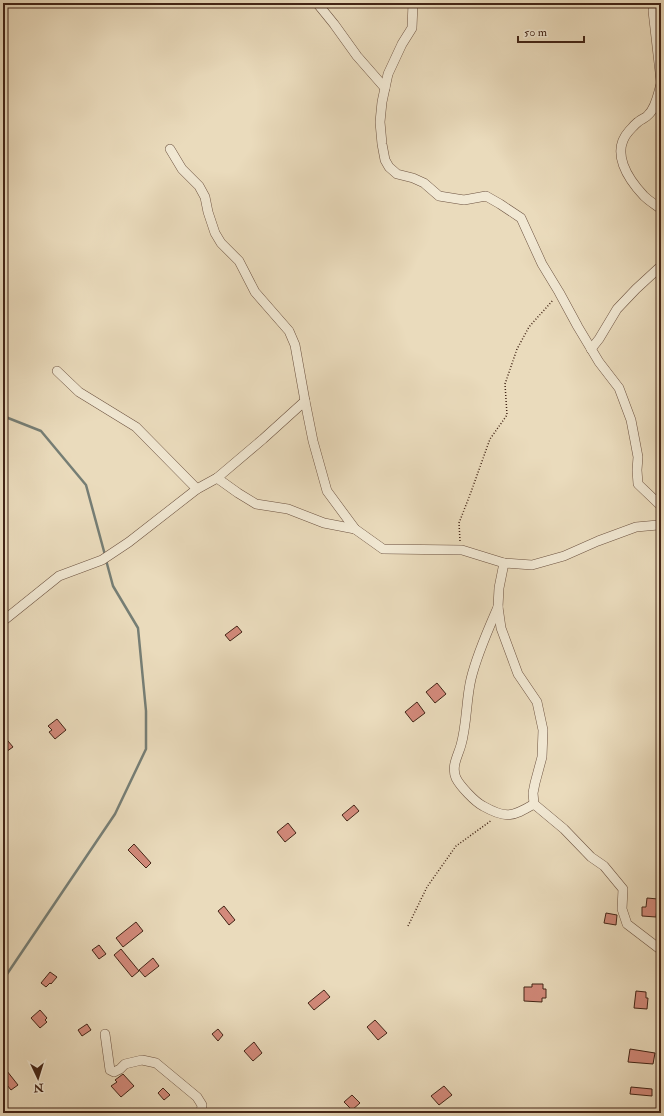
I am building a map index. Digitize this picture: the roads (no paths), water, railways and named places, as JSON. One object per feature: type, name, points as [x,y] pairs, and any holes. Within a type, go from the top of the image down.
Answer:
[{"type":"street","points":[[317,3],[334,24],[356,56],[385,88]]},
{"type":"street","points":[[413,3],[412,28],[402,44],[388,74],[382,102],[380,122],[385,160],[390,168],[397,174],[413,178],[424,183],[439,196],[464,200],[486,196],[521,218],[542,264],[578,327],[591,349],[619,388],[631,420],[638,457],[638,484],[661,506]]},
{"type":"street","points":[[654,3],[661,83],[654,107],[648,116],[637,122],[628,132],[623,140],[620,150],[621,161],[630,178],[644,196],[661,209]]},
{"type":"street","points":[[170,149],[182,169],[200,186],[205,197],[215,233],[221,242],[239,261],[255,292],[289,331],[296,345],[313,441],[327,491],[355,530]]},
{"type":"street","points":[[591,349],[617,310],[636,289],[661,266]]},
{"type":"street","points":[[57,371],[79,392],[136,427],[197,488]]},
{"type":"street","points":[[3,621],[59,576],[102,560],[129,542],[197,488],[217,478],[305,401]]},
{"type":"street","points":[[217,478],[256,504],[288,509],[324,522],[355,530],[383,549],[462,550],[504,563],[532,565],[564,556],[604,538],[636,528],[658,525],[661,526]]},
{"type":"street","points":[[504,563],[499,588],[498,607],[501,628],[518,674],[537,702],[543,730],[542,757],[533,793],[534,804],[564,829],[590,857],[604,866],[623,889],[622,909],[627,924],[661,950]]},
{"type":"street","points":[[498,607],[481,647],[471,679],[461,745],[454,763],[456,777],[481,805],[498,814],[508,816],[518,814],[534,804]]},
{"type":"street","points":[[105,1034],[110,1070],[114,1072],[125,1064],[142,1060],[156,1063],[197,1096],[202,1105],[201,1113]]},
{"type":"waterway","points":[[3,416],[41,431],[86,485],[105,555]]},
{"type":"waterway","points":[[3,980],[115,814],[146,749],[146,711],[138,628],[113,586],[106,560]]}]
